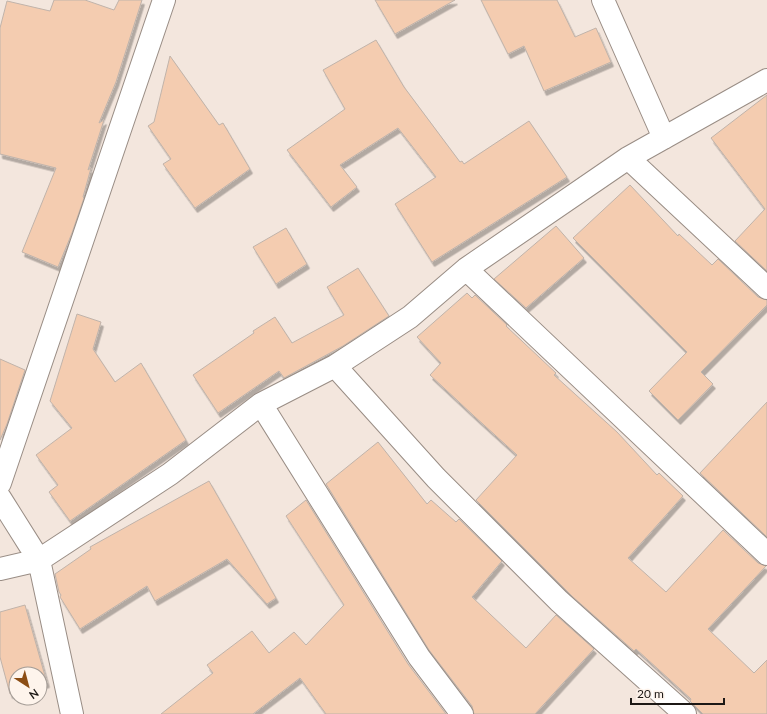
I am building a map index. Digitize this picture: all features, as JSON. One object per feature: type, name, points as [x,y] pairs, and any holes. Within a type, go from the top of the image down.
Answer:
[{"type":"street","points":[[0,483],[164,0]]},
{"type":"street","points":[[603,0],[664,138]]},
{"type":"street","points":[[0,569],[39,560],[170,474],[261,404],[336,366],[410,318],[466,269],[628,158],[767,80]]},
{"type":"street","points":[[628,158],[767,288]]},
{"type":"street","points":[[466,269],[767,554]]},
{"type":"street","points":[[336,366],[436,478],[558,601],[685,714]]},
{"type":"street","points":[[261,404],[419,657],[462,714]]},
{"type":"street","points":[[0,498],[39,560],[72,714]]},
{"type":"building","points":[[54,0],[85,0],[114,10],[119,0],[142,0],[116,82],[99,123],[104,120],[88,170],[91,168],[83,197],[84,198],[58,267],[22,252],[56,168],[0,154],[0,28],[7,1],[50,11]]},
{"type":"building","points":[[375,0],[455,0],[395,34]]},
{"type":"building","points":[[481,0],[557,0],[575,37],[596,28],[611,62],[544,91],[524,46],[508,54]]},
{"type":"building","points":[[376,40],[404,87],[460,162],[462,161],[464,164],[529,121],[567,177],[432,262],[395,204],[436,177],[398,128],[340,165],[357,187],[331,207],[287,150],[345,109],[323,70]]},
{"type":"building","points":[[170,56],[219,125],[223,123],[250,169],[195,208],[163,164],[171,159],[148,126],[154,122]]},
{"type":"building","points":[[767,95],[767,271],[735,241],[765,209],[711,138]]},
{"type":"building","points":[[630,185],[678,236],[679,234],[712,265],[718,259],[758,297],[767,300],[767,305],[701,372],[713,384],[678,420],[649,391],[687,352],[573,238]]},
{"type":"building","points":[[556,226],[584,258],[526,308],[494,279]]},
{"type":"building","points":[[286,228],[307,264],[276,284],[253,247]]},
{"type":"building","points":[[358,268],[389,316],[343,346],[284,378],[279,371],[218,413],[193,375],[254,333],[253,331],[275,317],[292,343],[344,315],[327,287]]},
{"type":"building","points":[[467,293],[472,298],[475,295],[507,325],[506,326],[556,373],[554,375],[617,432],[657,475],[659,473],[683,496],[628,558],[666,592],[723,530],[758,563],[766,566],[708,629],[754,673],[767,660],[767,714],[703,714],[690,701],[691,699],[636,649],[634,651],[573,597],[476,500],[517,455],[430,375],[441,363],[417,337]]},
{"type":"building","points":[[77,314],[101,322],[93,349],[115,382],[141,363],[186,440],[70,521],[49,492],[58,485],[36,455],[72,428],[50,401]]},
{"type":"building","points":[[0,359],[25,370],[7,424],[0,440]]},
{"type":"building","points":[[767,402],[767,537],[700,473]]},
{"type":"building","points":[[378,442],[427,504],[431,500],[456,522],[459,519],[502,561],[472,597],[526,648],[556,615],[594,649],[535,714],[474,714],[472,706],[429,650],[326,484]]},
{"type":"building","points":[[209,481],[276,598],[267,604],[227,559],[155,601],[147,586],[80,629],[60,597],[61,595],[55,574],[91,549],[90,547]]},
{"type":"building","points":[[306,500],[408,664],[446,714],[326,714],[300,678],[253,714],[161,714],[213,673],[207,665],[252,631],[269,653],[294,632],[306,645],[344,605],[286,516]]},
{"type":"building","points":[[25,605],[42,666],[8,666],[8,687],[0,657],[0,612]]}]
